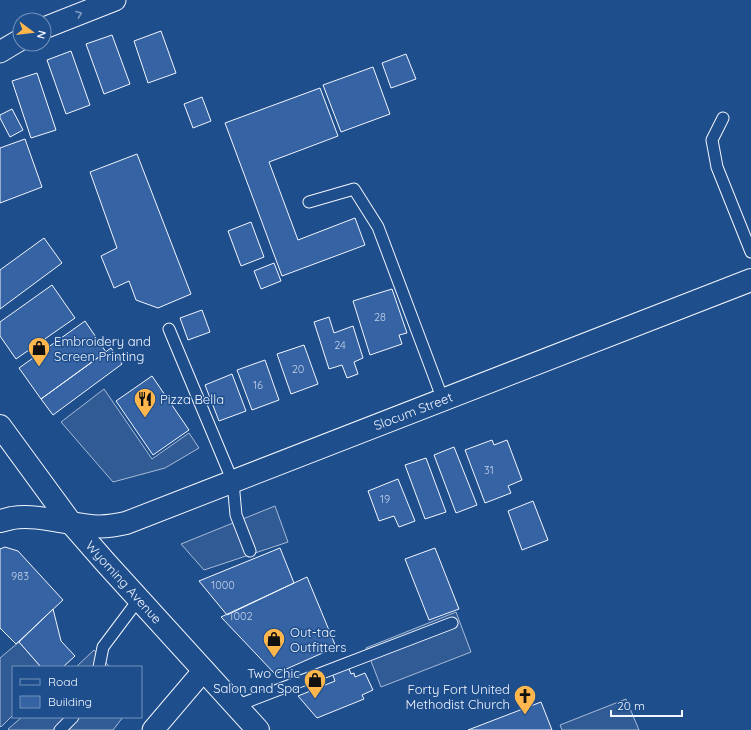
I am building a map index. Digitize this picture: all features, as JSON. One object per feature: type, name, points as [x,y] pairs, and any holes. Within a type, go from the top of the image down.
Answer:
[{"type":"street","points":[[52,25],[115,0]]},
{"type":"street","points":[[0,52],[12,45]]},
{"type":"street","name":"Slocum Street","points":[[0,521],[12,518],[29,517],[101,527],[126,523],[751,280]]},
{"type":"street","name":"Wyoming Avenue","points":[[0,426],[71,523],[258,730]]},
{"type":"street","points":[[153,730],[204,670]]},
{"type":"lane","points":[[723,118],[712,140],[717,167],[751,252]]},
{"type":"lane","points":[[309,202],[354,189],[378,227],[443,400]]},
{"type":"lane","points":[[169,329],[233,482],[236,515],[250,551]]},
{"type":"lane","points":[[99,666],[103,647],[139,599]]},
{"type":"lane","points":[[236,706],[452,623]]},
{"type":"lane","points":[[60,730],[72,718]]},
{"type":"shaded area","points":[[104,389],[152,459],[189,433],[199,448],[165,468],[113,482],[61,422]]},
{"type":"shaded area","points":[[275,506],[288,542],[204,570],[181,544]]},
{"type":"shaded area","points":[[456,612],[471,652],[381,687],[366,648]]},
{"type":"shaded area","points":[[19,642],[40,666],[12,666],[12,716],[1,727],[0,726],[0,658]]},
{"type":"shaded area","points":[[94,650],[109,666],[77,666]]},
{"type":"shaded area","points":[[626,699],[639,730],[562,730],[560,725]]},
{"type":"shaded area","points":[[21,718],[122,718],[113,730],[8,729]]},
{"type":"building","points":[[161,31],[176,73],[148,83],[134,41]]},
{"type":"building","points":[[112,35],[130,84],[104,94],[86,44]]},
{"type":"building","points":[[71,51],[90,105],[66,114],[47,60]]},
{"type":"building","points":[[406,54],[416,79],[391,88],[382,63]]},
{"type":"building","points":[[373,67],[390,114],[341,132],[323,85]]},
{"type":"building","points":[[37,73],[56,130],[31,138],[12,81]]},
{"type":"building","points":[[320,88],[338,136],[269,162],[298,240],[355,218],[365,245],[282,276],[225,123]]},
{"type":"building","points":[[202,97],[211,121],[193,128],[184,104]]},
{"type":"building","points":[[12,109],[23,130],[10,137],[0,118],[0,115]]},
{"type":"building","points":[[25,139],[42,187],[0,203],[0,148]]},
{"type":"building","points":[[137,154],[191,294],[158,308],[136,300],[129,281],[114,288],[101,256],[117,248],[90,172]]},
{"type":"building","points":[[251,222],[264,257],[241,266],[228,231]]},
{"type":"building","points":[[44,238],[62,263],[0,309],[0,270]]},
{"type":"building","points":[[274,263],[281,281],[261,289],[254,271]]},
{"type":"building","points":[[52,285],[75,318],[16,359],[0,336],[0,322]]},
{"type":"building","points":[[392,289],[407,333],[399,335],[402,344],[370,355],[353,301]]},
{"type":"building","points":[[202,310],[210,332],[188,340],[180,318]]},
{"type":"building","points":[[329,317],[334,333],[353,326],[363,358],[354,362],[358,374],[347,378],[342,365],[329,369],[314,322]]},
{"type":"building","points":[[85,321],[106,352],[41,399],[19,368]]},
{"type":"building","points":[[304,345],[318,384],[291,394],[277,354]]},
{"type":"building","points":[[111,348],[122,364],[53,415],[41,399]]},
{"type":"building","points":[[265,360],[279,400],[252,410],[237,370]]},
{"type":"building","points":[[232,374],[246,411],[219,421],[205,385]]},
{"type":"building","points":[[152,376],[189,430],[153,455],[116,401]]},
{"type":"building","points":[[492,440],[494,445],[507,440],[522,480],[508,486],[511,493],[485,503],[465,450]]},
{"type":"building","points":[[454,447],[477,505],[456,513],[434,455]]},
{"type":"building","points":[[426,458],[446,512],[425,519],[405,465]]},
{"type":"building","points":[[398,479],[415,521],[399,527],[394,516],[379,521],[368,491]]},
{"type":"building","points":[[533,501],[548,540],[522,550],[508,511]]},
{"type":"building","points":[[5,547],[18,551],[63,600],[16,644],[0,628],[0,549]]},
{"type":"building","points":[[280,548],[294,583],[227,615],[199,581]]},
{"type":"building","points":[[435,548],[459,609],[429,620],[405,559]]},
{"type":"building","points":[[307,577],[336,647],[275,674],[221,617]]},
{"type":"building","points":[[53,609],[61,641],[75,656],[64,666],[40,666],[19,642]]},
{"type":"building","points":[[348,666],[351,674],[354,673],[355,677],[365,673],[373,690],[362,695],[364,699],[317,718],[298,696],[335,681],[332,673]]},
{"type":"building","name":"Forty Fort United Methodist Church","points":[[541,702],[552,730],[468,730]]},
{"type":"place","name":"Embroidery and Screen Printing","points":[[39,368]]},
{"type":"place","name":"Pizza Bella","points":[[145,418]]},
{"type":"place","name":"Out-tac Outfitters","points":[[274,658]]},
{"type":"place","name":"Two Chic Salon and Spa","points":[[315,700]]},
{"type":"place","name":"Forty Fort United Methodist Church","points":[[525,716]]}]
